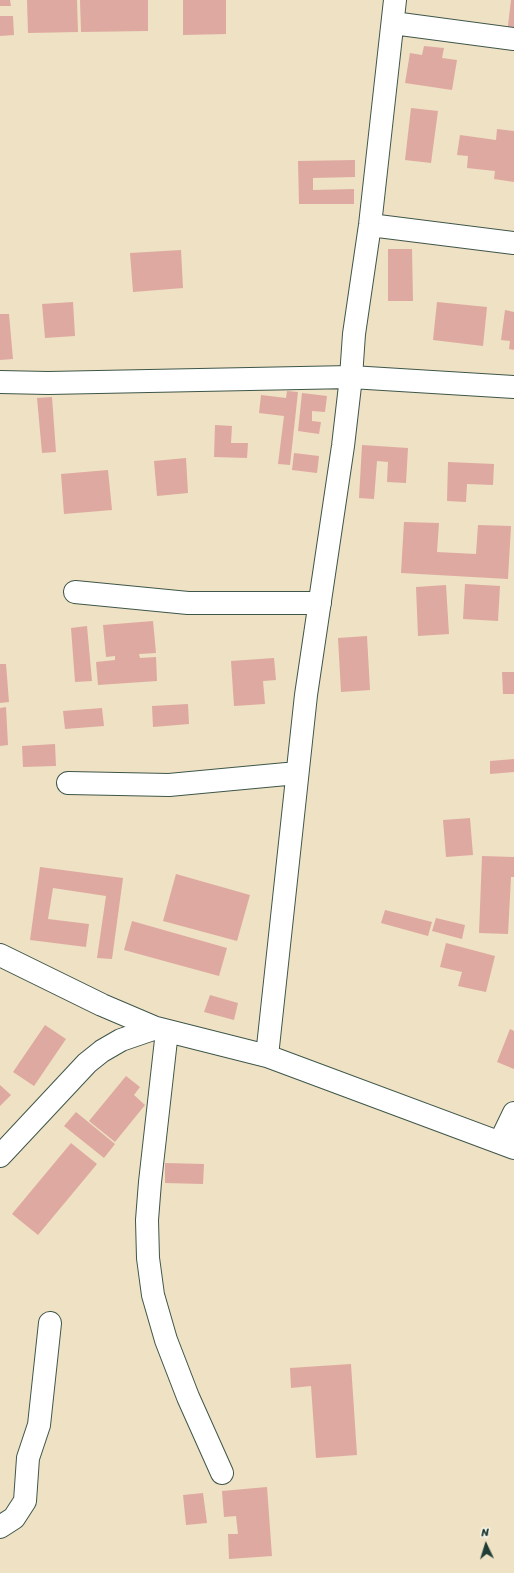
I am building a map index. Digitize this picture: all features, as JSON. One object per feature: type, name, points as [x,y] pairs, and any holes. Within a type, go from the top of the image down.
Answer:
[{"type":"street","points":[[267,1056],[306,695],[343,446],[354,334],[370,225],[395,0]]},
{"type":"street","points":[[393,23],[514,39]]},
{"type":"street","points":[[370,225],[514,243]]},
{"type":"street","points":[[0,382],[48,383],[351,376],[514,387]]},
{"type":"street","points":[[75,592],[188,603],[320,603]]},
{"type":"street","points":[[68,784],[169,785],[297,773]]},
{"type":"street","points":[[0,955],[102,1005],[162,1030],[267,1056],[507,1145],[514,1114]]},
{"type":"street","points":[[0,1156],[87,1063],[102,1051],[121,1040],[162,1030]]},
{"type":"street","points":[[162,1030],[147,1220],[148,1258],[153,1295],[166,1340],[188,1397],[222,1473]]},
{"type":"street","points":[[0,1527],[14,1518],[25,1501],[28,1458],[39,1426],[50,1323]]},
{"type":"building","points":[[0,0],[10,0],[11,6],[0,6]]},
{"type":"building","points":[[27,0],[77,0],[78,32],[28,33]]},
{"type":"building","points":[[80,0],[148,0],[148,31],[81,32]]},
{"type":"building","points":[[183,0],[226,0],[226,34],[183,35]]},
{"type":"building","points":[[511,0],[514,0],[514,35],[507,34]]},
{"type":"building","points":[[0,16],[13,16],[14,35],[0,36]]},
{"type":"building","points":[[424,46],[444,48],[442,58],[457,60],[452,90],[405,83],[410,53],[422,55]]},
{"type":"building","points":[[411,108],[438,111],[431,163],[405,160]]},
{"type":"building","points":[[497,129],[514,131],[514,182],[494,179],[495,171],[467,168],[468,156],[457,155],[460,135],[496,140]]},
{"type":"building","points":[[355,160],[355,177],[313,178],[313,190],[354,189],[354,204],[299,204],[298,161]]},
{"type":"building","points":[[388,249],[412,249],[413,301],[388,301]]},
{"type":"building","points":[[181,250],[183,288],[133,292],[130,253]]},
{"type":"building","points":[[73,302],[75,336],[45,338],[42,304]]},
{"type":"building","points":[[437,302],[487,307],[483,346],[433,340]]},
{"type":"building","points":[[505,310],[514,312],[514,350],[509,349],[510,341],[501,340]]},
{"type":"building","points":[[0,314],[9,314],[13,359],[0,360]]},
{"type":"building","points":[[287,391],[298,392],[290,465],[278,464],[284,416],[259,413],[261,395],[286,398]]},
{"type":"building","points":[[302,393],[327,396],[325,412],[312,411],[312,421],[321,422],[319,434],[298,431]]},
{"type":"building","points":[[52,397],[56,452],[42,453],[37,398]]},
{"type":"building","points":[[215,425],[232,426],[231,443],[248,443],[247,458],[214,457]]},
{"type":"building","points":[[362,445],[408,448],[406,483],[387,482],[388,462],[377,461],[374,499],[359,498]]},
{"type":"building","points":[[294,453],[319,456],[317,473],[292,470]]},
{"type":"building","points":[[186,458],[188,493],[157,496],[154,461]]},
{"type":"building","points":[[448,462],[494,464],[493,485],[467,484],[466,502],[447,501]]},
{"type":"building","points":[[108,470],[112,510],[64,514],[61,474]]},
{"type":"building","points":[[404,522],[439,523],[437,552],[476,554],[478,525],[511,526],[508,579],[401,573]]},
{"type":"building","points":[[465,584],[500,586],[498,621],[463,619]]},
{"type":"building","points":[[446,585],[449,634],[418,636],[416,587]]},
{"type":"building","points":[[153,621],[156,653],[139,654],[140,658],[156,657],[157,681],[98,685],[96,662],[115,660],[115,656],[106,657],[103,625]]},
{"type":"building","points":[[87,626],[92,681],[75,682],[71,628]]},
{"type":"building","points":[[367,636],[370,690],[341,692],[338,638]]},
{"type":"building","points":[[274,658],[276,680],[263,681],[265,704],[234,706],[231,661]]},
{"type":"building","points":[[0,664],[6,664],[9,702],[0,703]]},
{"type":"building","points":[[502,672],[514,672],[514,694],[503,694]]},
{"type":"building","points":[[188,704],[189,724],[153,727],[152,706]]},
{"type":"building","points":[[6,707],[8,745],[0,746],[0,708]]},
{"type":"building","points":[[102,708],[104,726],[65,729],[63,711]]},
{"type":"building","points":[[55,744],[56,766],[23,767],[22,746]]},
{"type":"building","points":[[514,759],[514,772],[490,774],[490,761]]},
{"type":"building","points":[[470,818],[473,855],[446,857],[443,820]]},
{"type":"building","points":[[482,856],[514,857],[514,877],[511,877],[508,934],[479,933]]},
{"type":"building","points":[[40,867],[123,878],[112,959],[97,958],[106,896],[53,888],[48,919],[89,924],[86,947],[30,940]]},
{"type":"building","points":[[176,874],[250,895],[237,941],[163,921]]},
{"type":"building","points":[[385,910],[432,922],[428,936],[381,923]]},
{"type":"building","points":[[436,918],[465,925],[462,939],[432,931]]},
{"type":"building","points":[[132,921],[227,948],[219,976],[124,950]]},
{"type":"building","points":[[446,943],[495,956],[486,992],[458,986],[462,972],[440,967]]},
{"type":"building","points":[[210,995],[238,1003],[234,1020],[204,1012]]},
{"type":"building","points":[[45,1025],[66,1039],[34,1086],[13,1072]]},
{"type":"building","points":[[510,1029],[514,1031],[514,1069],[497,1062]]},
{"type":"building","points":[[126,1076],[140,1087],[134,1095],[145,1105],[115,1142],[89,1121]]},
{"type":"building","points":[[0,1085],[11,1095],[0,1106]]},
{"type":"building","points":[[76,1112],[115,1144],[104,1158],[64,1126]]},
{"type":"building","points":[[71,1143],[97,1164],[38,1235],[12,1214]]},
{"type":"building","points":[[165,1163],[204,1164],[203,1184],[165,1183]]},
{"type":"building","points":[[351,1364],[357,1455],[316,1458],[311,1386],[291,1388],[290,1368]]},
{"type":"building","points":[[267,1487],[272,1556],[229,1559],[228,1534],[238,1534],[236,1516],[224,1517],[222,1491]]},
{"type":"building","points":[[203,1493],[207,1523],[186,1525],[183,1495]]}]
